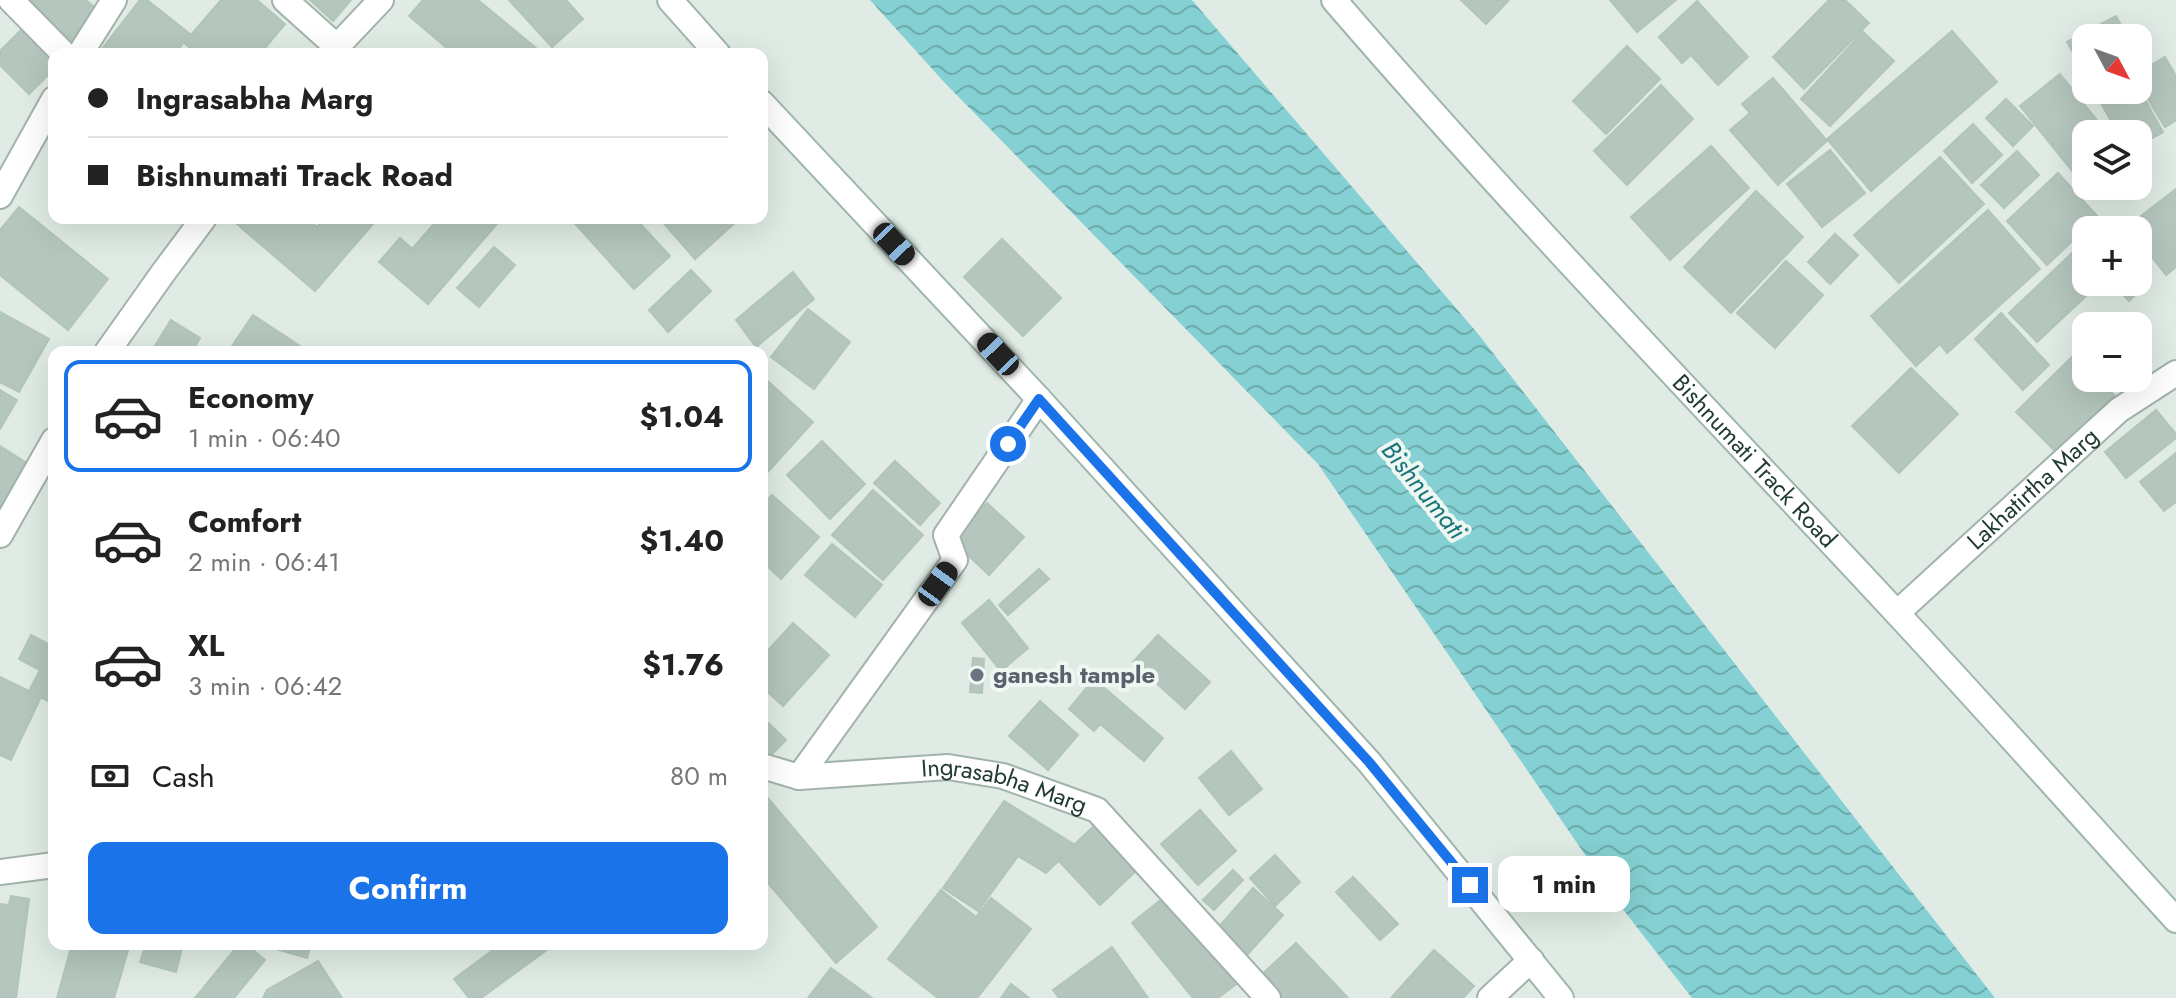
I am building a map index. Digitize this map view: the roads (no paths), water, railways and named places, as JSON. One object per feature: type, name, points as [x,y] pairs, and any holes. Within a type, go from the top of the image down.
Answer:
[{"type":"main road","points":[[11,0],[58,48]]},
{"type":"main road","points":[[84,48],[114,0]]},
{"type":"main road","points":[[285,0],[331,48]]},
{"type":"main road","points":[[335,48],[381,0]]},
{"type":"main road","points":[[670,0],[713,48]]},
{"type":"main road","name":"Bishnumati Track Road","points":[[1334,0],[1628,325],[1897,613],[2176,920]]},
{"type":"main road","points":[[768,109],[1039,399],[1369,762],[1561,998]]},
{"type":"main road","points":[[0,196],[48,110]]},
{"type":"main road","points":[[111,346],[200,224]]},
{"type":"main road","name":"Lakhatirtha Marg","points":[[1897,613],[2119,410],[2176,373]]},
{"type":"main road","points":[[799,777],[955,560],[946,535],[1039,399]]},
{"type":"main road","points":[[0,535],[48,451]]},
{"type":"main road","name":"Ingrasabha Marg","points":[[768,768],[799,777],[948,767],[1003,776],[1097,810],[1268,998]]},
{"type":"main road","points":[[0,872],[48,866]]},
{"type":"main road","points":[[1490,998],[1531,960]]},
{"type":"water","name":"Bishnumati","points":[[870,0],[1192,0],[1479,335],[1995,998],[1692,998],[1618,903],[1318,464],[944,82]]},
{"type":"place","name":"ganesh tample","points":[[977,675]]}]
